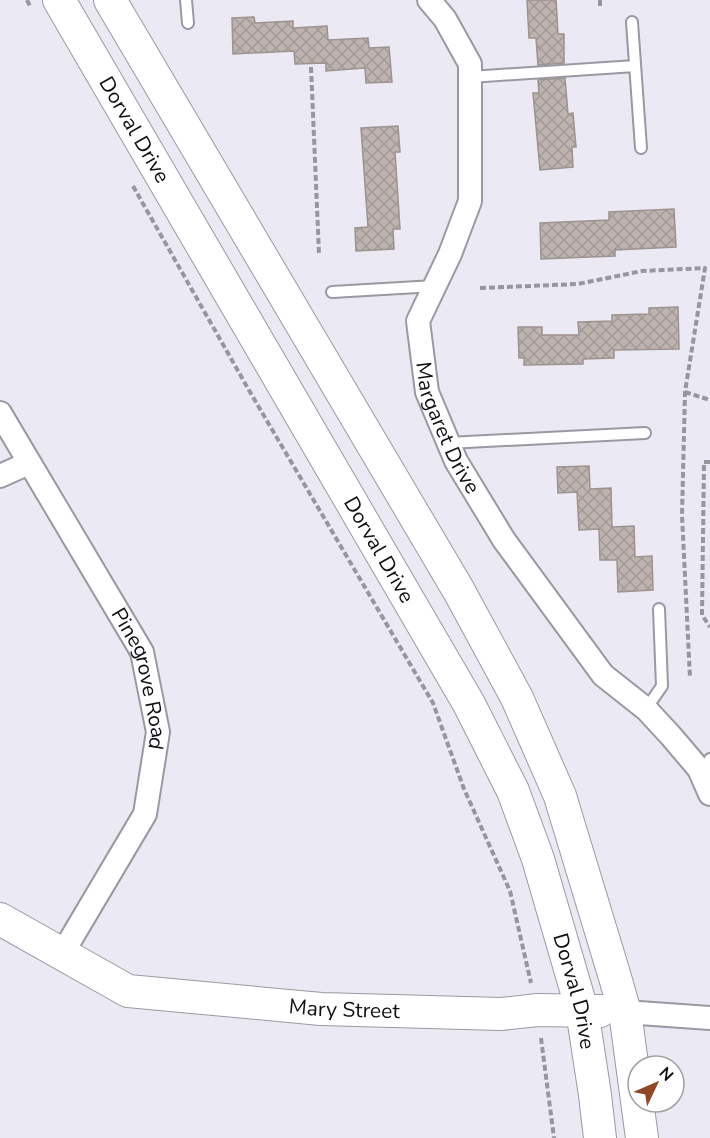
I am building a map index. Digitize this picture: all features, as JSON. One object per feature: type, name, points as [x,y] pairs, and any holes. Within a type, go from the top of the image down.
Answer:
[{"type":"main road","name":"Dorval Drive","points":[[110,0],[454,581],[517,698],[560,796],[625,1012],[642,1138]]},
{"type":"main road","name":"Dorval Drive","points":[[46,5],[469,704],[517,800],[538,859],[582,1010],[600,1138]]},
{"type":"main road","name":"Mary Street","points":[[0,920],[128,991],[321,1009],[501,1014],[582,1010],[625,1012]]},
{"type":"street","name":"Margaret Drive","points":[[429,0],[445,19],[470,64],[470,201],[450,254],[418,321],[427,392],[456,461],[504,540],[603,675],[646,709],[704,764],[710,794]]},
{"type":"street","name":"Pinegrove Road","points":[[0,413],[142,652],[158,732],[145,814],[62,954]]},
{"type":"street","points":[[0,476],[29,464]]},
{"type":"street","name":"Mary Street","points":[[625,1012],[710,1018]]},
{"type":"lane","points":[[186,0],[188,23]]},
{"type":"lane","points":[[632,22],[641,148]]},
{"type":"lane","points":[[470,77],[635,66]]},
{"type":"lane","points":[[332,292],[435,286]]},
{"type":"lane","points":[[448,443],[645,433]]},
{"type":"lane","points":[[646,709],[662,686],[659,609]]},
{"type":"path","points":[[27,0],[46,5]]},
{"type":"path","points":[[600,0],[600,9]]},
{"type":"path","points":[[311,67],[319,254]]},
{"type":"path","points":[[132,186],[433,703],[464,789],[510,891],[538,1011],[554,1138]]},
{"type":"path","points":[[480,288],[578,284],[642,272],[705,267],[685,392],[682,515],[690,678]]},
{"type":"path","points":[[685,392],[710,400]]},
{"type":"path","points":[[710,462],[705,462],[702,615],[710,627]]},
{"type":"building","points":[[527,0],[556,0],[558,34],[564,34],[564,63],[538,65],[536,38],[529,38]]},
{"type":"building","points":[[254,17],[255,23],[293,21],[293,28],[327,26],[328,40],[368,38],[369,48],[389,47],[392,82],[366,83],[365,68],[326,71],[326,63],[295,64],[294,51],[233,54],[232,18]]},
{"type":"building","points":[[565,78],[568,114],[573,113],[576,147],[572,147],[573,167],[540,170],[533,93],[539,93],[538,80]]},
{"type":"building","points":[[398,126],[400,152],[395,152],[400,229],[393,229],[394,249],[356,251],[355,228],[368,227],[361,128]]},
{"type":"building","points":[[674,209],[676,247],[615,250],[615,256],[541,259],[540,223],[609,220],[609,212]]},
{"type":"building","points":[[678,307],[679,349],[614,350],[614,358],[583,359],[583,364],[524,365],[524,358],[519,358],[518,327],[542,327],[542,335],[579,335],[578,322],[612,321],[612,315],[649,314],[649,308]]},
{"type":"building","points":[[589,466],[590,489],[611,488],[612,527],[634,526],[635,557],[652,556],[653,590],[618,592],[617,560],[600,560],[599,529],[579,530],[577,492],[558,493],[557,467]]}]
